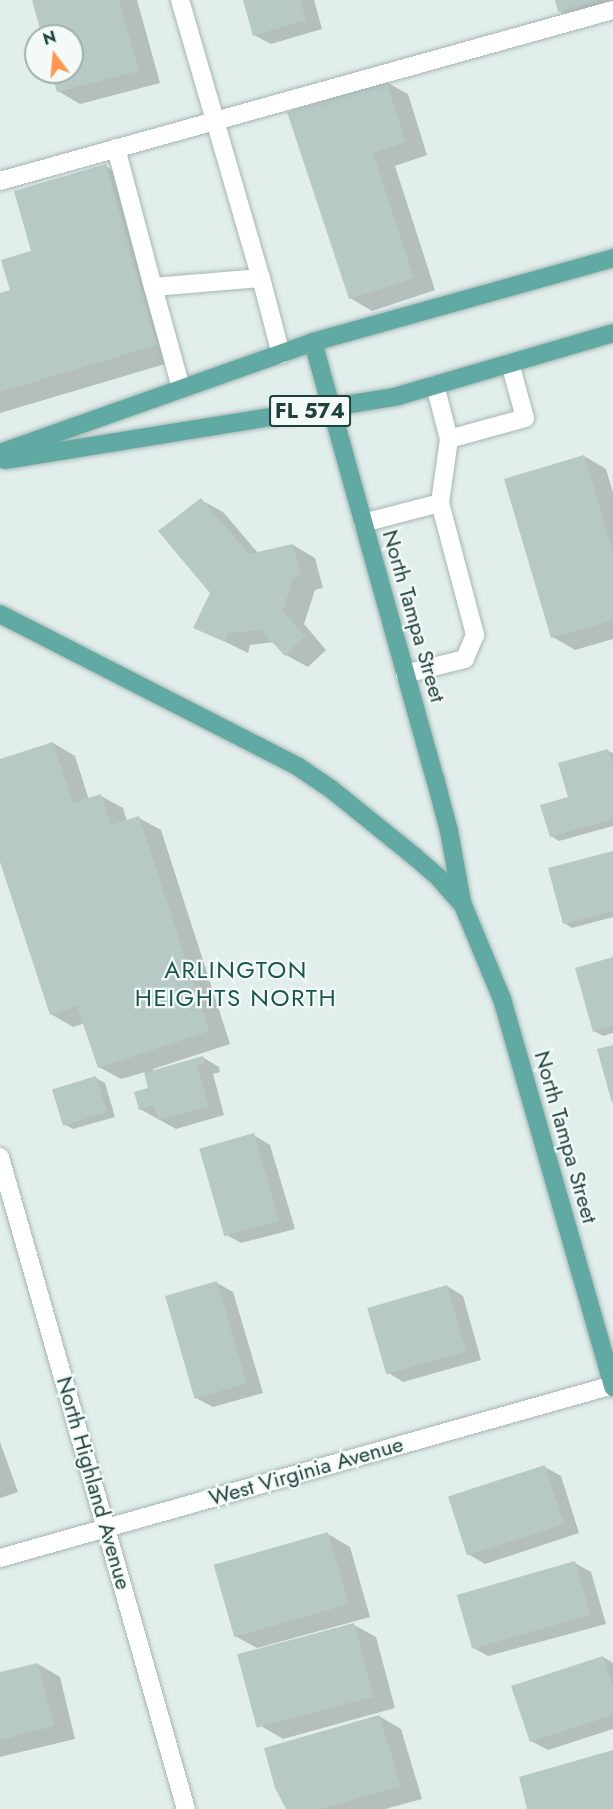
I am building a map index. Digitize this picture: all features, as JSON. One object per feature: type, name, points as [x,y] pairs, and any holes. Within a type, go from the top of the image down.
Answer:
[{"type":"main road","name":"FL 574","points":[[0,453],[313,342],[613,258]]},
{"type":"main road","name":"FL 574","points":[[0,460],[398,396],[613,333]]},
{"type":"main road","name":"North Tampa Street","points":[[313,342],[449,831],[463,905],[502,999],[613,1386]]},
{"type":"main road","name":"North Tampa Street","points":[[0,614],[297,766],[331,789],[406,849],[440,879],[463,905]]},
{"type":"street","points":[[180,0],[281,354]]},
{"type":"street","points":[[0,181],[613,10]]},
{"type":"street","points":[[116,148],[181,388]]},
{"type":"street","points":[[153,286],[261,278]]},
{"type":"street","points":[[449,439],[525,418],[510,363]]},
{"type":"street","points":[[405,674],[465,659],[475,635],[440,503],[449,439],[435,385]]},
{"type":"street","points":[[363,524],[440,503]]},
{"type":"street","name":"North Highland Avenue","points":[[0,1157],[186,1809]]},
{"type":"street","name":"West Virginia Avenue","points":[[0,1557],[613,1386]]},
{"type":"building","points":[[32,0],[119,0],[139,71],[57,92],[55,84],[84,84],[84,24],[39,24]]},
{"type":"building","points":[[243,0],[300,0],[306,20],[253,36]]},
{"type":"building","points":[[555,0],[597,0],[597,1],[558,12]]},
{"type":"building","points":[[386,80],[406,142],[373,153],[414,278],[349,299],[287,112]]},
{"type":"building","points":[[106,164],[157,345],[0,392],[0,293],[10,290],[1,260],[31,251],[14,191]]},
{"type":"building","points":[[584,455],[613,552],[613,620],[551,638],[504,479]]},
{"type":"building","points":[[201,498],[249,554],[293,544],[301,576],[293,578],[283,611],[305,636],[285,656],[261,630],[228,633],[225,642],[193,628],[210,593],[158,531]]},
{"type":"building","points":[[53,742],[73,803],[101,794],[111,825],[139,816],[209,1031],[98,1068],[77,1006],[50,1015],[0,862],[0,759]]},
{"type":"building","points":[[608,749],[613,765],[613,819],[550,837],[540,805],[568,797],[558,763]]},
{"type":"building","points":[[613,851],[613,911],[563,924],[548,868]]},
{"type":"building","points":[[613,957],[613,1026],[593,1032],[575,968]]},
{"type":"building","points":[[613,1045],[613,1102],[612,1103],[597,1049]]},
{"type":"building","points":[[203,1056],[205,1063],[197,1065],[209,1106],[158,1120],[154,1105],[139,1110],[134,1092],[148,1088],[144,1073]]},
{"type":"building","points":[[96,1076],[107,1112],[63,1126],[52,1089]]},
{"type":"building","points":[[254,1133],[279,1220],[224,1236],[199,1149]]},
{"type":"building","points":[[217,1281],[246,1384],[195,1399],[165,1296]]},
{"type":"building","points":[[447,1285],[466,1351],[386,1374],[367,1308]]},
{"type":"building","points":[[545,1465],[564,1524],[467,1555],[448,1497]]},
{"type":"building","points":[[328,1532],[349,1604],[234,1637],[214,1565]]},
{"type":"building","points":[[575,1561],[590,1615],[472,1649],[457,1595]]},
{"type":"building","points":[[354,1623],[374,1696],[257,1728],[237,1654]]},
{"type":"building","points":[[603,1656],[613,1686],[613,1715],[530,1742],[511,1686]]},
{"type":"building","points":[[38,1663],[54,1726],[0,1740],[0,1672]]},
{"type":"building","points":[[379,1715],[401,1786],[321,1809],[286,1809],[275,1788],[264,1748]]},
{"type":"building","points":[[613,1750],[613,1809],[527,1809],[519,1777]]},
{"type":"district","name":"ARLINGTON HEIGHTS NORTH","points":[[236,984]]}]
